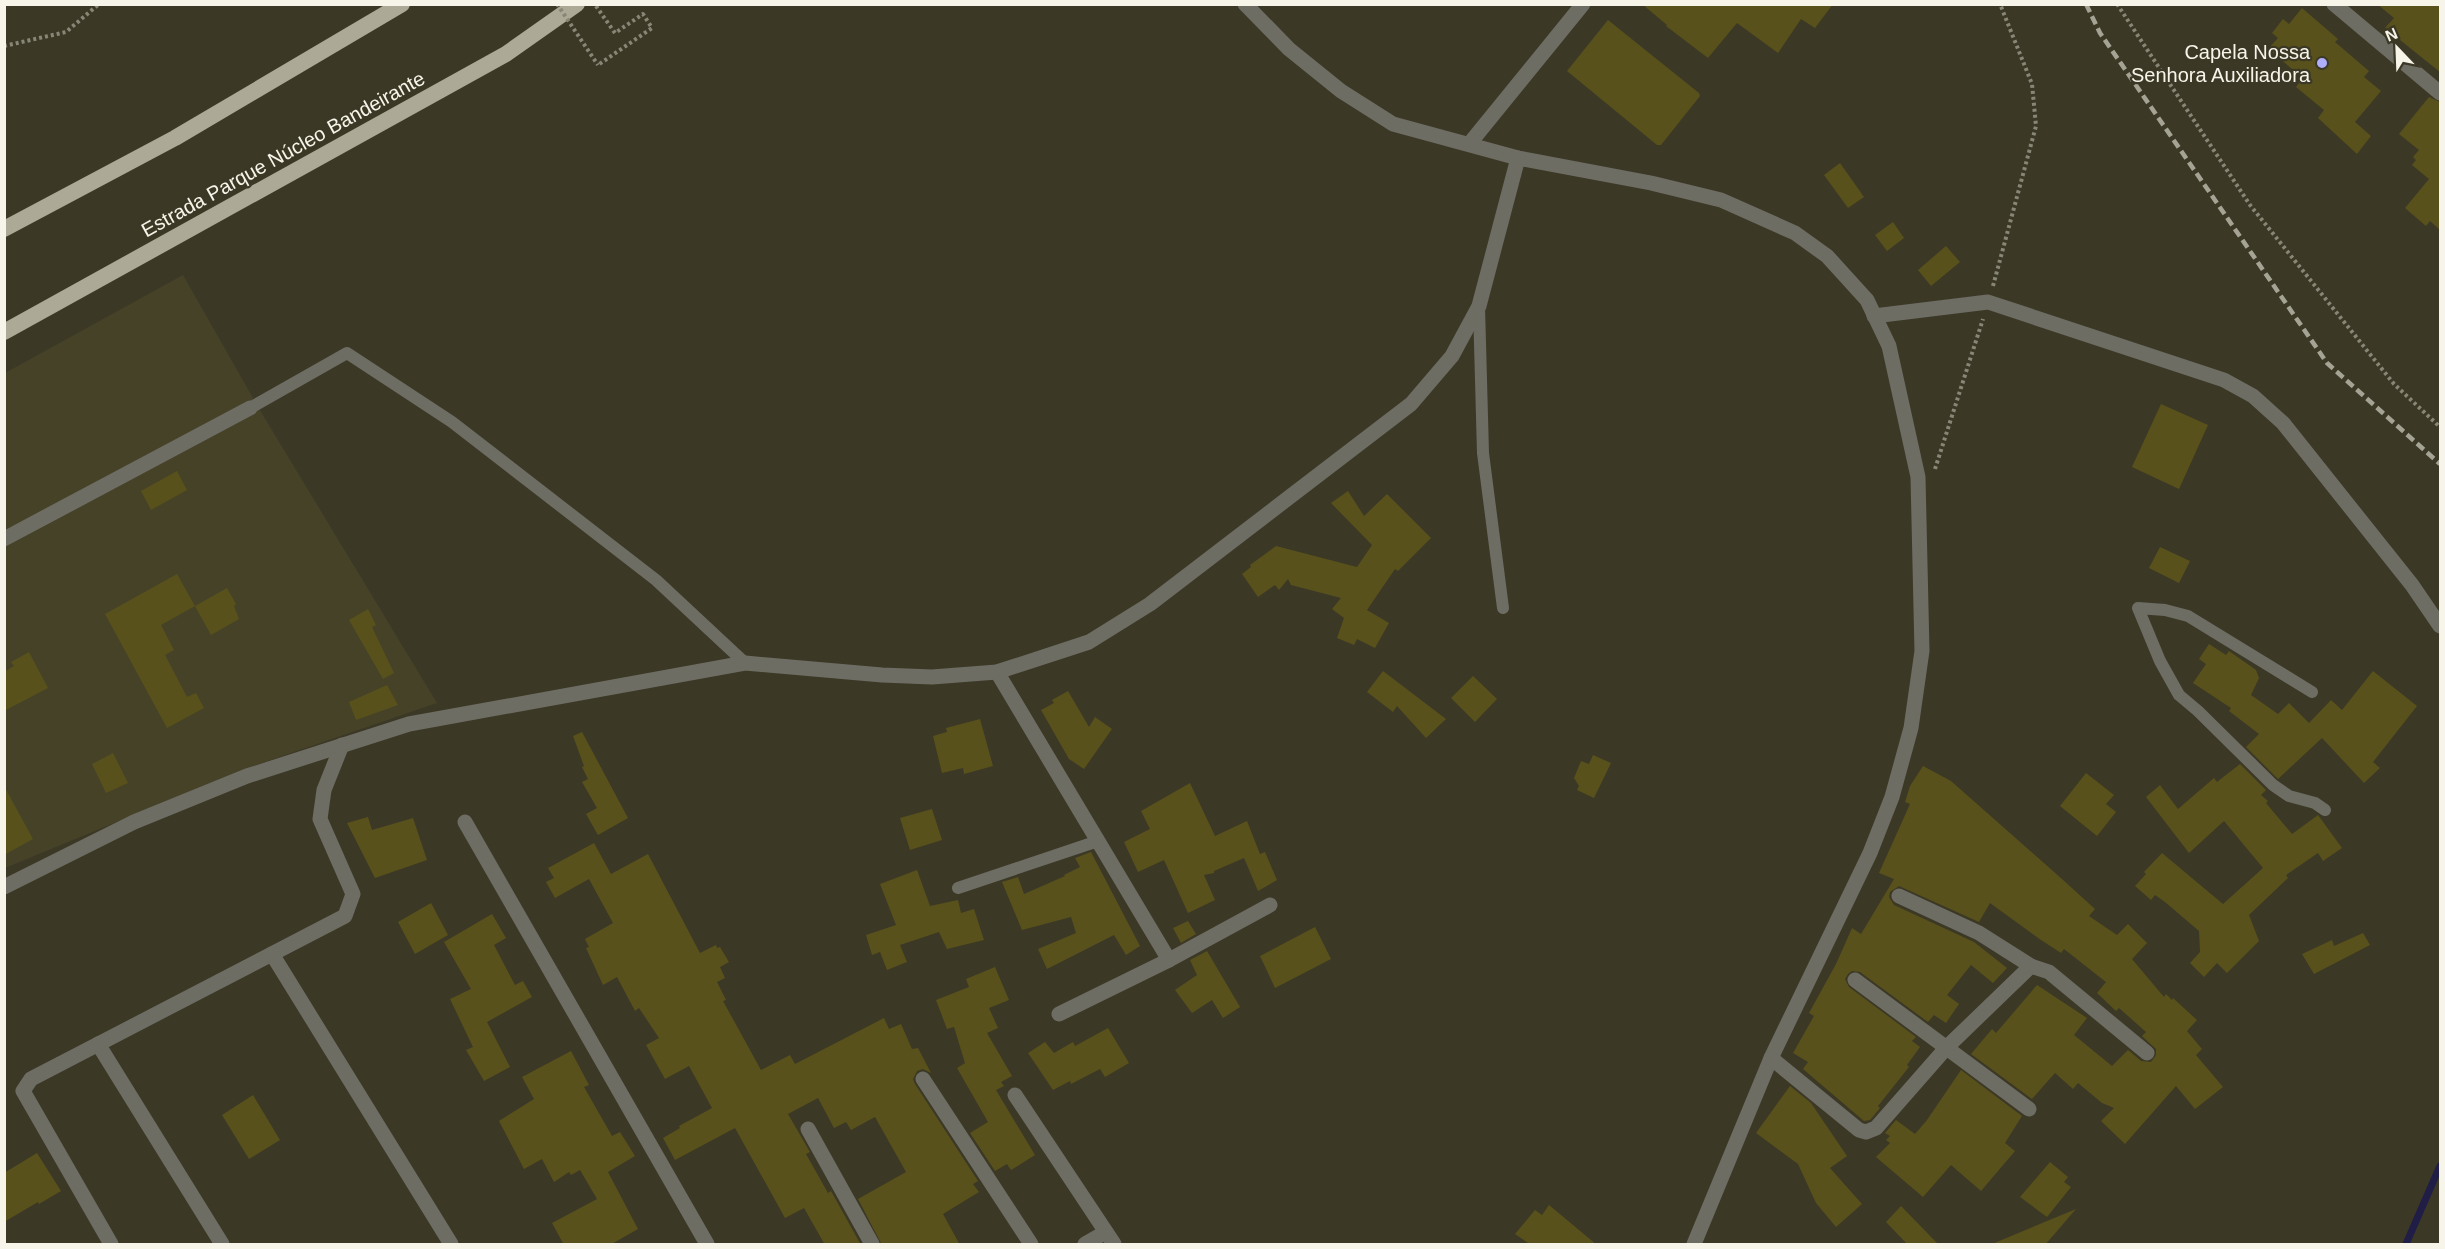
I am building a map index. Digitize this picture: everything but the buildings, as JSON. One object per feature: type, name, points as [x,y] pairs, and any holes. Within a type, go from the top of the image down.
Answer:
[{"type":"highway","points":[[4,230],[175,138],[402,4]]},
{"type":"highway","name":"Estrada Parque Núcleo Bandeirante","points":[[4,332],[507,54],[577,4]]},
{"type":"street","points":[[1245,4],[1289,49],[1341,92],[1393,124],[1470,143],[1518,158],[1651,183],[1721,200],[1795,234],[1827,256],[1867,300],[1889,346],[1918,477],[1922,651],[1911,728],[1893,797],[1870,853],[1771,1058],[1694,1245]]},
{"type":"street","points":[[1470,143],[1583,4]]},
{"type":"street","points":[[2334,4],[2440,93]]},
{"type":"street","points":[[4,887],[134,822],[247,776],[409,724],[745,663],[932,677],[997,672],[1089,642],[1150,604],[1411,404],[1452,356],[1479,306],[1518,158]]},
{"type":"street","points":[[1874,316],[1988,302],[2224,380],[2253,396],[2283,423],[2412,585],[2440,626]]},
{"type":"street","points":[[4,539],[250,408]]},
{"type":"street","points":[[997,672],[1169,960]]},
{"type":"street","points":[[111,1245],[23,1091],[31,1079],[345,916],[353,894],[320,819],[324,790],[342,745]]},
{"type":"street","points":[[465,822],[707,1245]]},
{"type":"street","points":[[1899,896],[1980,933],[2031,966],[2049,972],[2147,1053]]},
{"type":"street","points":[[1059,1014],[1169,960],[1270,905]]},
{"type":"street","points":[[272,954],[452,1245]]},
{"type":"street","points":[[1771,1058],[1859,1130],[1866,1132],[1876,1128],[1947,1047],[2031,966]]},
{"type":"street","points":[[1855,980],[2029,1109]]},
{"type":"street","points":[[98,1044],[222,1245]]},
{"type":"street","points":[[923,1079],[1031,1245]]},
{"type":"street","points":[[1015,1095],[1110,1238],[1085,1245]]},
{"type":"street","points":[[808,1129],[872,1245]]},
{"type":"lane","points":[[1479,306],[1483,453],[1503,608]]},
{"type":"lane","points":[[250,408],[347,353],[452,422],[656,580],[745,663]]},
{"type":"lane","points":[[2312,692],[2188,616],[2165,610],[2138,608],[2160,662],[2179,695],[2273,784],[2289,796],[2315,803],[2325,810]]},
{"type":"lane","points":[[958,888],[1098,840]]},
{"type":"path","points":[[4,46],[66,32],[99,4]]},
{"type":"path","points":[[557,4],[598,65],[652,28],[643,14],[615,33],[595,4]]},
{"type":"path","points":[[1932,480],[1988,302],[2036,126],[2032,84],[2000,4]]},
{"type":"path","points":[[2117,4],[2250,205],[2394,384],[2440,428]]},
{"type":"shaded area","points":[[183,275],[261,412],[437,703],[250,767],[5,868],[5,373]]},
{"type":"waterway","points":[[2406,1244],[2440,1166]]},
{"type":"railway","points":[[2086,4],[2100,33],[2327,363],[2440,464]]},
{"type":"place","name":"Capela Nossa Senhora Auxiliadora","points":[[2322,63]]}]
